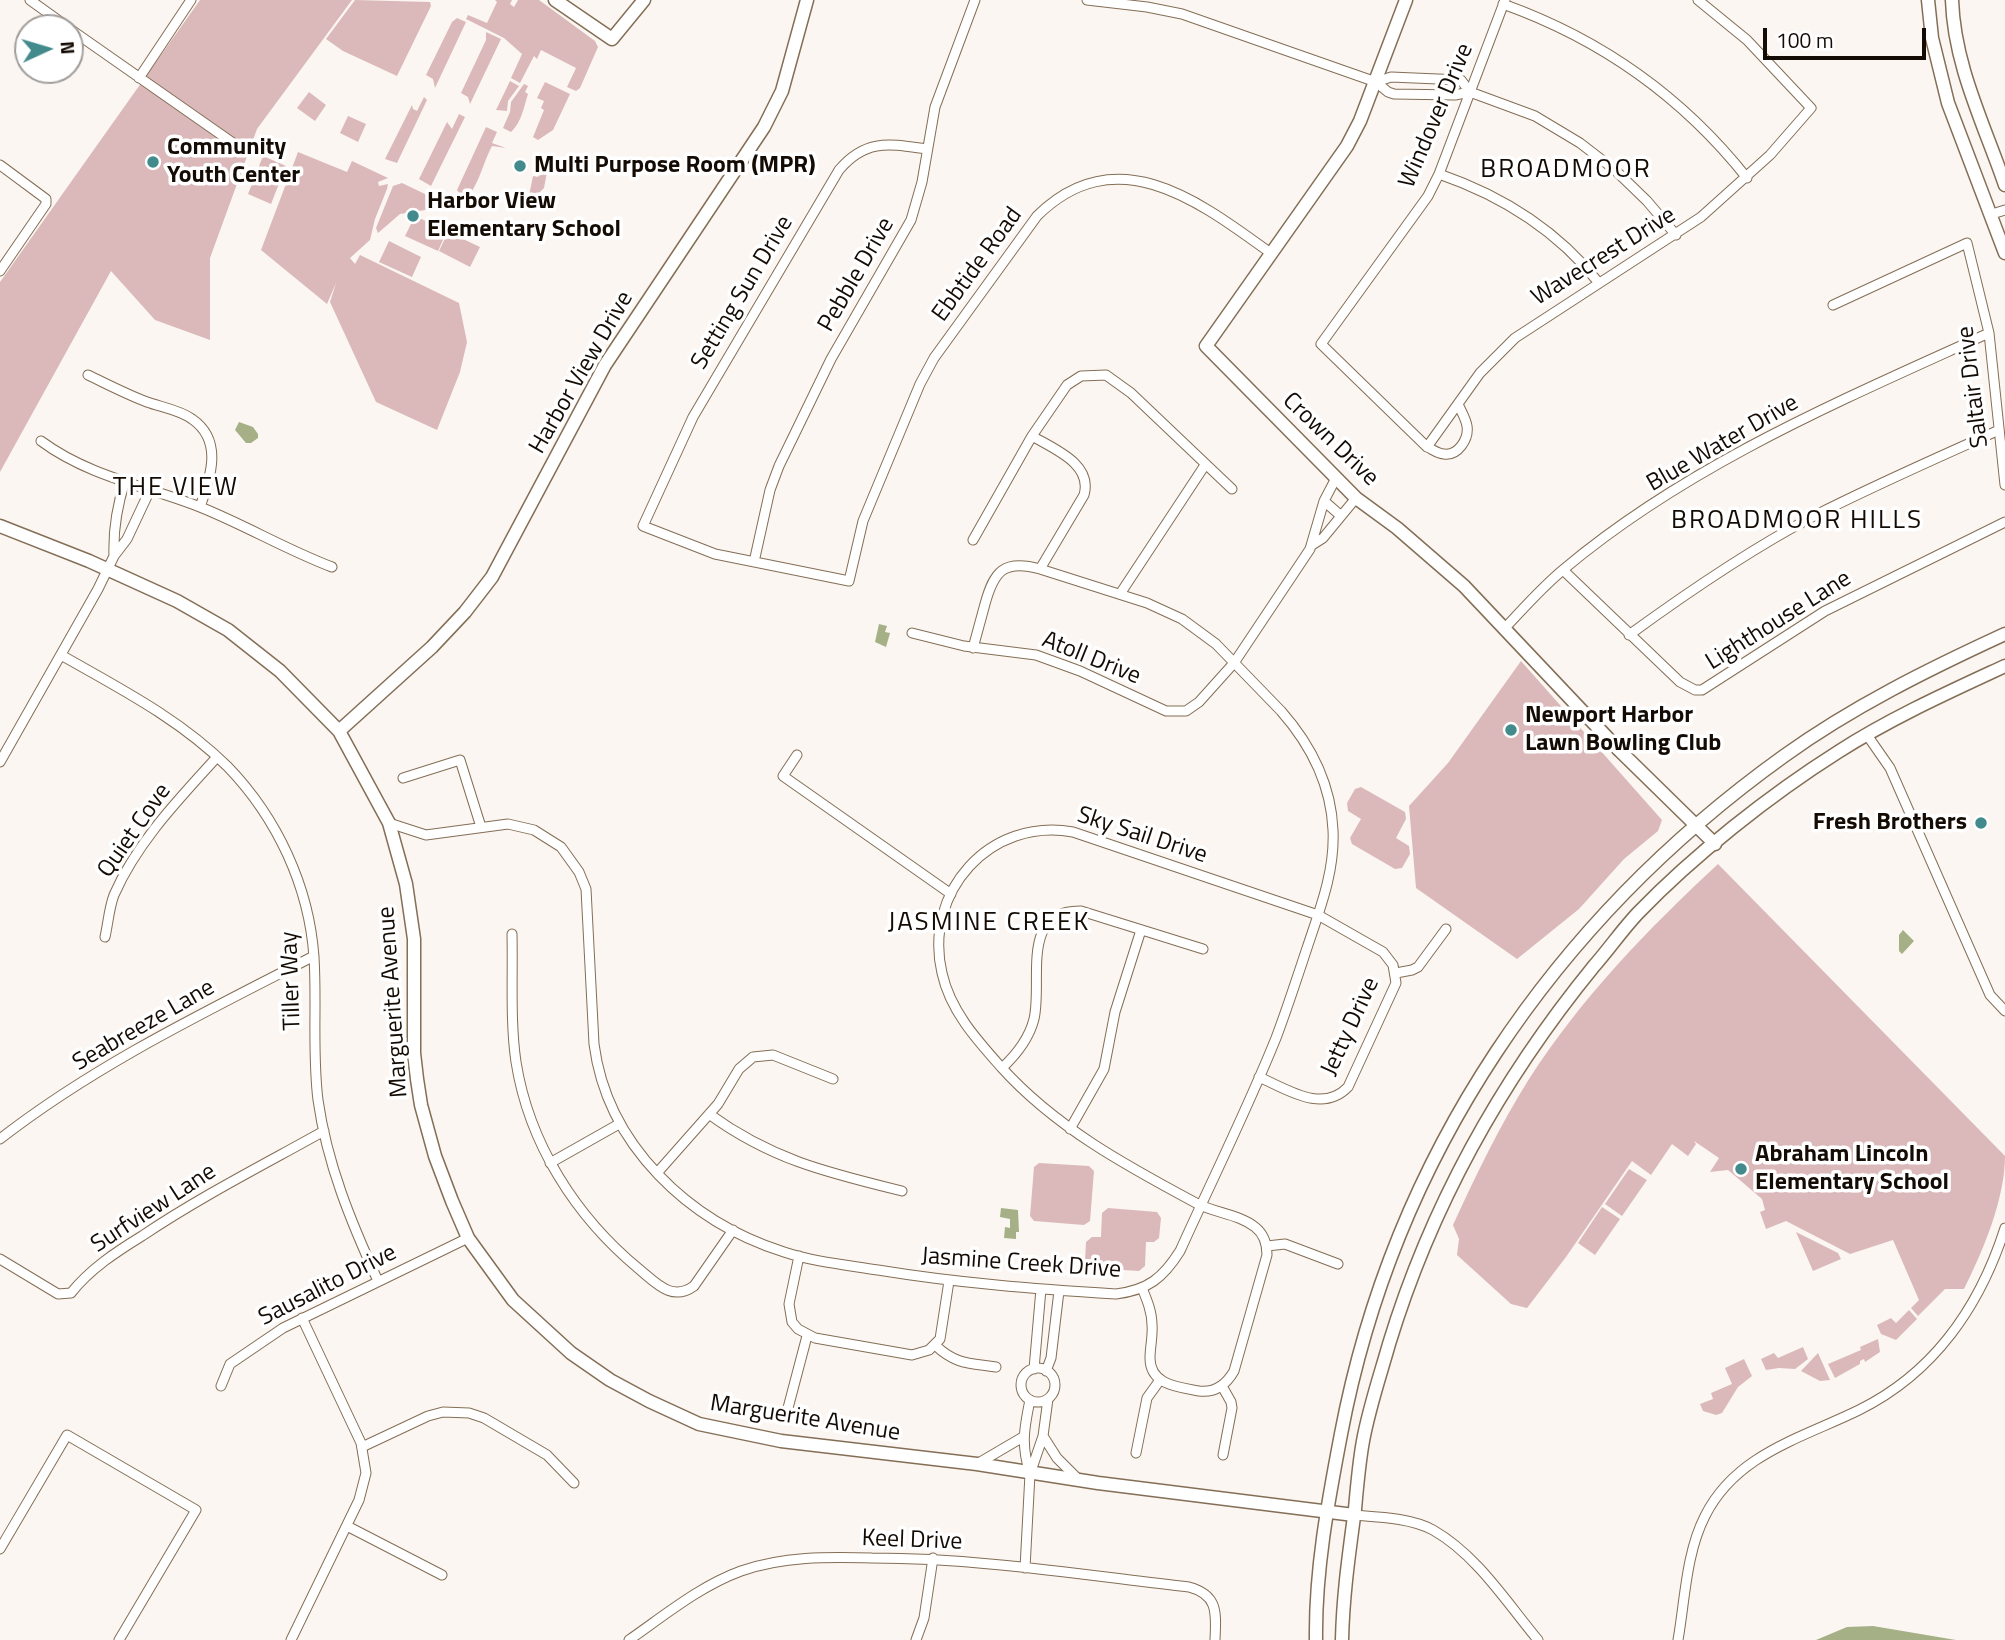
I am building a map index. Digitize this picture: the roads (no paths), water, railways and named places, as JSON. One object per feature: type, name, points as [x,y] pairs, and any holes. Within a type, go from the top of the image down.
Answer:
[{"type":"street","points":[[30,0],[50,14]]},
{"type":"street","points":[[139,78],[191,0]]},
{"type":"street","points":[[555,0],[612,39],[644,0]]},
{"type":"street","name":"Harbor View Drive","points":[[339,731],[432,647],[465,612],[492,577],[605,365],[764,127],[782,91],[807,0]]},
{"type":"street","name":"Pebble Drive","points":[[754,562],[767,502],[779,466],[831,359],[903,238],[918,201],[935,107],[975,0]]},
{"type":"street","points":[[1087,0],[1182,14],[1376,82],[1394,94],[1455,95],[1470,92],[1535,116],[1580,143],[1632,185],[1676,235]]},
{"type":"street","name":"Crown Drive","points":[[1406,0],[1376,82],[1348,146],[1206,346],[1356,498],[1397,528],[1465,586],[1694,826],[1715,844]]},
{"type":"street","name":"Wavecrest Drive","points":[[1427,447],[1480,373],[1515,338],[1676,235],[1747,178],[1811,108],[1770,62],[1698,0]]},
{"type":"street","points":[[1928,0],[1932,38],[1941,78],[1962,140],[1992,214],[2001,229],[2005,253]]},
{"type":"street","points":[[1952,0],[1953,26],[1961,67],[2005,186]]},
{"type":"street","points":[[1504,2],[1573,33],[1638,72],[1697,121],[1747,178]]},
{"type":"street","name":"Windover Drive","points":[[1427,447],[1321,344],[1428,196],[1439,174],[1504,2]]},
{"type":"street","points":[[84,39],[233,143]]},
{"type":"street","points":[[1376,82],[1391,77],[1461,80],[1470,92]]},
{"type":"street","name":"Setting Sun Drive","points":[[754,562],[693,547],[643,526],[693,417],[839,170],[854,154],[877,145],[927,149]]},
{"type":"street","points":[[0,166],[46,199],[46,204],[0,271]]},
{"type":"street","points":[[1439,174],[1470,185],[1528,216],[1578,258],[1600,283]]},
{"type":"street","name":"Ebbtide Road","points":[[754,562],[849,581],[863,521],[920,384],[934,358],[1030,225],[1049,204],[1071,190],[1095,181],[1129,179],[1146,182],[1202,205],[1272,254]]},
{"type":"street","points":[[1992,214],[2005,210]]},
{"type":"street","name":"Saltair Drive","points":[[1833,305],[1967,243],[1989,333],[2005,485]]},
{"type":"street","name":"Blue Water Drive","points":[[1504,629],[1563,570],[1640,513],[1699,476],[1769,436],[1989,333]]},
{"type":"street","points":[[88,375],[191,418],[203,429],[210,441],[213,459],[200,507]]},
{"type":"street","points":[[973,540],[1032,436],[1067,385],[1089,375],[1106,375],[1131,393],[1232,489]]},
{"type":"street","points":[[1427,447],[1443,454],[1452,453],[1462,446],[1467,435],[1467,424],[1458,404]]},
{"type":"street","points":[[1629,635],[1728,566],[1813,517],[1999,430]]},
{"type":"street","points":[[1032,436],[1079,466],[1086,481],[1084,495],[1040,569]]},
{"type":"street","points":[[41,441],[80,465],[200,507],[332,568]]},
{"type":"street","points":[[1120,594],[1205,465]]},
{"type":"street","points":[[1312,545],[1324,501],[1336,478]]},
{"type":"street","points":[[114,556],[113,535],[118,501],[125,481]]},
{"type":"street","points":[[0,762],[114,556],[127,539],[150,490]]},
{"type":"street","points":[[1312,545],[1323,538],[1356,498]]},
{"type":"street","points":[[1324,501],[1340,515]]},
{"type":"street","name":"Lighthouse Lane","points":[[1563,570],[1680,682],[1695,690],[1702,690],[1825,611],[1876,584],[1994,530],[2005,522]]},
{"type":"street","name":"Marguerite Avenue","points":[[0,526],[89,561],[177,601],[228,630],[280,671],[339,731],[389,823],[406,884],[414,939],[414,1053],[421,1105],[435,1156],[468,1238],[513,1300],[571,1353],[610,1380],[699,1424],[781,1441],[977,1464],[1030,1474],[1402,1521],[1432,1529],[1466,1556],[1538,1640]]},
{"type":"street","name":"Atoll Drive","points":[[912,633],[973,648],[1014,651],[1059,662],[1166,711],[1186,711],[1197,705],[1234,663],[1312,545]]},
{"type":"street","name":"Jasmine Creek Drive","points":[[389,823],[426,835],[508,824],[534,830],[561,847],[579,872],[588,903],[595,1055],[602,1085],[619,1124],[657,1173],[691,1203],[733,1230],[765,1245],[799,1256],[948,1281],[1116,1294],[1142,1288],[1170,1268],[1276,1038],[1331,869],[1332,812],[1315,757],[1294,725],[1198,629],[1156,607],[1040,569],[1023,564],[1014,565],[996,575],[991,583],[973,648]]},
{"type":"street","points":[[1316,1640],[1316,1610],[1326,1511],[1350,1384],[1381,1278],[1429,1167],[1477,1080],[1529,1002],[1586,933],[1622,895],[1709,812],[1786,754],[1846,716],[1908,680],[2005,634]]},
{"type":"street","name":"Tiller Way","points":[[61,655],[158,711],[217,757],[249,791],[284,847],[302,893],[314,956],[314,1051],[324,1131],[344,1203],[378,1281]]},
{"type":"street","points":[[1342,1640],[1344,1586],[1363,1440],[1400,1308],[1434,1221],[1479,1130],[1520,1066],[1557,1014],[1638,914],[1756,810],[1837,752],[1963,684],[2005,666]]},
{"type":"street","points":[[1867,735],[1890,768],[1990,995],[2005,1010]]},
{"type":"street","points":[[797,755],[783,776],[951,894]]},
{"type":"street","name":"Quiet Cove","points":[[105,937],[113,897],[141,850],[173,806],[217,757]]},
{"type":"street","points":[[404,778],[460,760],[481,827]]},
{"type":"street","name":"Sky Sail Drive","points":[[1267,1246],[1259,1230],[1251,1224],[1201,1205],[1109,1155],[1070,1129],[1002,1068],[957,1011],[942,976],[939,944],[941,924],[951,894],[973,863],[998,843],[1028,831],[1055,829],[1073,832],[1318,915]]},
{"type":"street","points":[[1002,1068],[1018,1051],[1033,1022],[1040,934],[1046,924],[1062,913],[1081,911],[1203,949]]},
{"type":"street","name":"Jetty Drive","points":[[1259,1077],[1317,1101],[1341,1094],[1348,1087],[1393,991],[1396,973],[1390,959],[1383,952],[1318,915]]},
{"type":"street","name":"Jetty Drive","points":[[1396,973],[1418,967],[1446,929]]},
{"type":"street","points":[[1070,1129],[1104,1069],[1115,1012],[1141,930]]},
{"type":"street","points":[[512,934],[516,1062],[526,1107],[550,1163],[586,1215],[614,1246],[672,1293],[688,1291],[694,1286],[733,1230]]},
{"type":"street","name":"Seabreeze Lane","points":[[0,1139],[74,1088],[134,1053],[209,1010],[314,956]]},
{"type":"street","points":[[657,1173],[728,1091],[739,1069],[753,1057],[773,1055],[833,1079]]},
{"type":"street","points":[[709,1114],[757,1145],[791,1160],[827,1173],[902,1191]]},
{"type":"street","points":[[550,1163],[619,1124]]},
{"type":"street","name":"Surfview Lane","points":[[0,1259],[58,1294],[71,1293],[110,1257],[160,1223],[324,1131]]},
{"type":"street","points":[[1678,1640],[1694,1544],[1705,1515],[1725,1485],[1761,1454],[1861,1409],[1895,1387],[1931,1358],[1969,1309],[1984,1284],[2005,1228]]},
{"type":"street","name":"Sausalito Drive","points":[[221,1386],[230,1364],[265,1339],[302,1318],[468,1238]]},
{"type":"street","points":[[1142,1288],[1152,1322],[1151,1363],[1160,1380],[1171,1386],[1204,1392],[1222,1386],[1234,1371],[1267,1255],[1267,1246],[1285,1244],[1338,1264]]},
{"type":"street","points":[[799,1256],[789,1313],[792,1322],[807,1336],[912,1355],[921,1354],[935,1345],[943,1330],[948,1281]]},
{"type":"street","points":[[1034,1369],[1041,1289]]},
{"type":"street","points":[[1046,1371],[1051,1358],[1059,1291]]},
{"type":"street","points":[[291,1640],[364,1485],[365,1458],[302,1318]]},
{"type":"street","points":[[788,1408],[807,1336]]},
{"type":"street","points":[[935,1345],[949,1358],[996,1367]]},
{"type":"street","points":[[1034,1369],[1046,1371],[1054,1384],[1052,1395],[1039,1402],[1030,1400],[1021,1386],[1024,1376],[1034,1369]]},
{"type":"street","points":[[1136,1453],[1147,1398],[1160,1380]]},
{"type":"street","points":[[1222,1386],[1232,1408],[1223,1455]]},
{"type":"street","points":[[1025,1568],[1030,1474],[1043,1436],[1048,1399]]},
{"type":"street","points":[[1030,1400],[1023,1437],[1024,1454],[1030,1474]]},
{"type":"street","points":[[362,1447],[428,1416],[469,1413],[484,1418],[547,1455],[574,1483]]},
{"type":"street","points":[[0,1549],[68,1435],[196,1510],[119,1640]]},
{"type":"street","points":[[1043,1436],[1057,1458],[1079,1480]]},
{"type":"street","points":[[977,1464],[1023,1437]]},
{"type":"street","points":[[347,1526],[442,1575]]},
{"type":"street","name":"Keel Drive","points":[[629,1640],[705,1588],[767,1564],[806,1558],[933,1558],[1201,1590],[1211,1598],[1216,1618],[1215,1640]]},
{"type":"street","points":[[916,1640],[924,1618],[933,1558]]},
{"type":"place","name":"Community Youth Center","points":[[153,162]]},
{"type":"place","name":"Multi Purpose Room (MPR)","points":[[520,166]]},
{"type":"place","name":"Harbor View Elementary School","points":[[413,216]]},
{"type":"place","name":"Newport Harbor Lawn Bowling Club","points":[[1511,730]]},
{"type":"place","name":"Fresh Brothers","points":[[1981,823]]},
{"type":"place","name":"Abraham Lincoln Elementary School","points":[[1741,1169]]},
{"type":"district","name":"BROADMOOR","points":[[1566,171]]},
{"type":"district","name":"THE VIEW","points":[[176,489]]},
{"type":"district","name":"BROADMOOR HILLS","points":[[1797,522]]},
{"type":"district","name":"JASMINE CREEK","points":[[989,924]]}]
